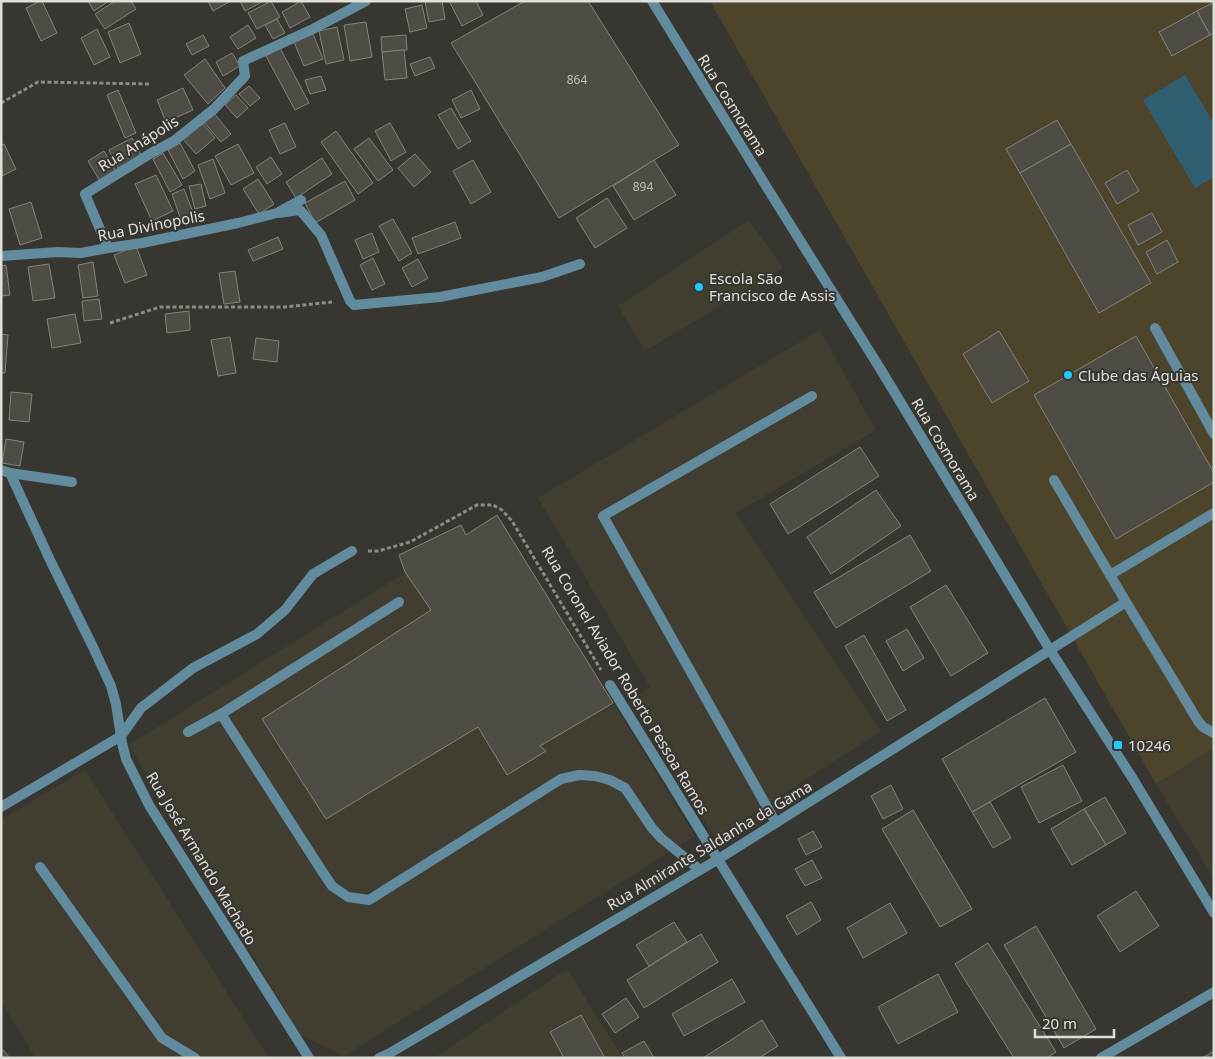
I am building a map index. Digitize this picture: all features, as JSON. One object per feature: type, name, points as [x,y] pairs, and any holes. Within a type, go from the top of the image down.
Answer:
[{"type":"street","name":"Rua Anápolis","points":[[108,248],[85,194],[152,152],[174,141],[214,109],[245,76],[243,61],[313,29],[366,1]]},
{"type":"street","name":"Rua Cosmorama","points":[[652,1],[886,378],[1050,650],[1133,779],[1214,913]]},
{"type":"street","name":"Rua Divinopolis","points":[[1,256],[58,252],[81,253],[152,241],[277,213],[301,200]]},
{"type":"street","points":[[277,213],[300,210],[321,236],[350,301],[354,305],[440,297],[542,277],[580,264]]},
{"type":"street","points":[[1155,328],[1214,434]]},
{"type":"street","points":[[776,823],[602,516],[812,396]]},
{"type":"street","name":"Rua José Armando Machado","points":[[6,472],[72,482]]},
{"type":"street","name":"Rua José Armando Machado","points":[[6,472],[94,647],[111,686],[126,759],[149,805],[307,1057]]},
{"type":"street","points":[[1054,480],[1198,720],[1203,727],[1214,733]]},
{"type":"street","points":[[1110,575],[1214,513]]},
{"type":"street","points":[[1,807],[121,736],[141,708],[193,668],[257,634],[285,610],[313,574],[352,552]]},
{"type":"street","points":[[188,732],[221,714],[399,602]]},
{"type":"street","name":"Rua Almirante Saldanha da Gama","points":[[379,1058],[717,860],[1126,602]]},
{"type":"street","name":"Rua Coronel Aviador Roberto Pessoa Ramos","points":[[610,685],[841,1058]]},
{"type":"street","points":[[221,714],[332,886],[348,897],[369,900],[561,779],[579,776],[595,776],[610,780],[625,788],[661,838],[700,870]]},
{"type":"street","points":[[40,866],[162,1038],[195,1058]]},
{"type":"street","points":[[1100,1058],[1214,992]]},
{"type":"path","points":[[1,103],[38,82],[149,84]]},
{"type":"path","points":[[110,323],[160,307],[285,307],[350,301]]},
{"type":"path","name":"Rua Coronel Aviador Roberto Pessoa Ramos","points":[[352,552],[378,551],[410,542],[477,505],[493,505],[502,510],[512,520],[610,685]]},
{"type":"shaded area","name":"Clube das Águias","points":[[710,1],[1214,1],[1214,748],[1156,784]]},
{"type":"shaded area","name":"Escola São Francisco de Assis","points":[[749,220],[783,268],[645,351],[618,306]]},
{"type":"shaded area","points":[[820,330],[876,430],[736,513],[881,731],[715,838],[632,699],[650,687],[538,498]]},
{"type":"shaded area","points":[[497,515],[695,836],[344,1056],[300,1035],[129,745],[405,573],[399,555],[461,525],[466,534]]},
{"type":"shaded area","points":[[1214,748],[1214,879],[1156,784]]},
{"type":"shaded area","points":[[85,770],[269,1058],[35,1058],[1,1001],[1,819]]},
{"type":"shaded area","points":[[567,969],[623,1058],[434,1058]]},
{"type":"water","points":[[1185,75],[1214,124],[1214,177],[1195,188],[1143,100]]},
{"type":"building","points":[[42,1],[57,33],[41,41],[26,8]]},
{"type":"building","points":[[88,1],[109,1],[94,11]]},
{"type":"building","points":[[115,1],[131,1],[136,9],[105,29],[95,14]]},
{"type":"building","points":[[208,1],[231,1],[213,11]]},
{"type":"building","points":[[240,1],[264,1],[245,11]]},
{"type":"building","points":[[271,1],[280,17],[257,29],[248,13]]},
{"type":"building","points":[[301,1],[310,17],[290,28],[282,12]]},
{"type":"building","points":[[425,1],[442,1],[445,19],[429,22]]},
{"type":"building","points":[[449,1],[476,1],[483,15],[462,26]]},
{"type":"building","points":[[525,1],[588,1],[679,145],[559,218],[451,43]]},
{"type":"building","points":[[1214,2],[1214,33],[1210,35],[1197,11]]},
{"type":"building","points":[[422,5],[427,28],[410,32],[405,9]]},
{"type":"building","points":[[1197,11],[1210,35],[1172,56],[1159,32]]},
{"type":"building","points":[[277,19],[285,33],[273,39],[265,25]]},
{"type":"building","points":[[366,22],[372,57],[350,61],[344,25]]},
{"type":"building","points":[[129,23],[141,54],[120,63],[108,32]]},
{"type":"building","points":[[248,25],[256,38],[238,49],[230,37]]},
{"type":"building","points":[[337,27],[344,60],[326,64],[319,31]]},
{"type":"building","points":[[97,29],[110,57],[94,65],[81,38]]},
{"type":"building","points":[[313,34],[323,59],[304,66],[294,42]]},
{"type":"building","points":[[203,35],[209,46],[192,55],[186,44]]},
{"type":"building","points":[[406,35],[407,50],[382,52],[381,37]]},
{"type":"building","points":[[280,48],[309,103],[295,110],[266,56]]},
{"type":"building","points":[[404,50],[407,78],[385,80],[382,52]]},
{"type":"building","points":[[232,53],[240,66],[223,76],[216,62]]},
{"type":"building","points":[[430,57],[435,68],[415,76],[410,64]]},
{"type":"building","points":[[205,59],[225,88],[208,104],[184,75]]},
{"type":"building","points":[[321,76],[326,90],[310,94],[305,80]]},
{"type":"building","points":[[249,86],[260,98],[250,106],[239,94]]},
{"type":"building","points":[[183,88],[193,110],[166,122],[157,100]]},
{"type":"building","points":[[118,90],[136,133],[125,138],[107,95]]},
{"type":"building","points":[[471,90],[480,109],[461,118],[452,100]]},
{"type":"building","points":[[236,95],[248,108],[237,118],[225,105]]},
{"type":"building","points":[[451,108],[471,141],[458,149],[438,115]]},
{"type":"building","points":[[213,112],[231,134],[221,142],[203,121]]},
{"type":"building","points":[[1057,120],[1071,144],[1020,173],[1006,149]]},
{"type":"building","points":[[202,123],[215,138],[196,154],[183,139]]},
{"type":"building","points":[[285,123],[296,147],[280,154],[269,130]]},
{"type":"building","points":[[390,123],[406,152],[391,161],[375,131]]},
{"type":"building","points":[[336,131],[373,183],[358,194],[321,142]]},
{"type":"building","points":[[132,138],[142,156],[118,168],[109,150]]},
{"type":"building","points":[[369,138],[393,170],[378,181],[354,149]]},
{"type":"building","points":[[180,143],[195,171],[183,179],[168,150]]},
{"type":"building","points":[[4,144],[16,169],[2,176],[1,145]]},
{"type":"building","points":[[238,144],[254,173],[231,185],[215,156]]},
{"type":"building","points":[[1071,144],[1151,283],[1099,313],[1020,173]]},
{"type":"building","points":[[104,151],[116,171],[100,181],[88,161]]},
{"type":"building","points":[[163,153],[182,185],[170,192],[153,159]]},
{"type":"building","points":[[415,154],[431,172],[414,187],[398,168]]},
{"type":"building","points":[[271,157],[282,174],[267,184],[256,167]]},
{"type":"building","points":[[322,158],[332,174],[296,198],[286,182]]},
{"type":"building","points":[[213,159],[225,193],[210,199],[198,165]]},
{"type":"building","points":[[473,160],[491,192],[471,204],[453,171]]},
{"type":"building","points":[[654,160],[676,195],[634,220],[613,186]]},
{"type":"building","points":[[1127,170],[1139,191],[1117,204],[1105,183]]},
{"type":"building","points":[[156,175],[173,211],[152,221],[135,184]]},
{"type":"building","points":[[258,179],[274,204],[259,214],[243,189]]},
{"type":"building","points":[[345,181],[355,200],[315,223],[305,203]]},
{"type":"building","points":[[201,184],[206,206],[195,209],[189,186]]},
{"type":"building","points":[[184,189],[194,215],[181,220],[172,194]]},
{"type":"building","points":[[607,198],[627,228],[595,248],[576,218]]},
{"type":"building","points":[[31,202],[42,238],[20,245],[9,209]]},
{"type":"building","points":[[1152,213],[1162,232],[1138,245],[1128,225]]},
{"type":"building","points":[[393,219],[412,253],[399,261],[379,226]]},
{"type":"building","points":[[455,222],[461,238],[418,254],[412,238]]},
{"type":"building","points":[[372,233],[379,252],[363,259],[355,240]]},
{"type":"building","points":[[278,237],[283,249],[253,261],[248,250]]},
{"type":"building","points":[[1167,240],[1178,262],[1157,274],[1146,252]]},
{"type":"building","points":[[136,246],[147,275],[125,283],[114,255]]},
{"type":"building","points":[[373,258],[385,284],[372,290],[360,265]]},
{"type":"building","points":[[418,259],[428,278],[412,287],[402,268]]},
{"type":"building","points":[[93,262],[98,296],[83,298],[78,265]]},
{"type":"building","points":[[49,264],[55,298],[33,301],[28,267]]},
{"type":"building","points":[[6,265],[10,295],[1,296],[1,266]]},
{"type":"building","points":[[235,271],[240,302],[224,304],[219,273]]},
{"type":"building","points":[[99,299],[102,319],[84,321],[82,301]]},
{"type":"building","points":[[189,311],[190,330],[167,333],[165,314]]},
{"type":"building","points":[[75,314],[81,343],[52,348],[47,319]]},
{"type":"building","points":[[999,331],[1029,381],[992,403],[963,354]]},
{"type":"building","points":[[1,334],[8,335],[5,373],[1,373]]},
{"type":"building","points":[[1136,336],[1214,473],[1214,482],[1116,539],[1034,395]]},
{"type":"building","points":[[230,337],[236,373],[218,376],[211,340]]},
{"type":"building","points":[[256,338],[279,341],[277,362],[253,359]]},
{"type":"building","points":[[11,392],[32,394],[29,422],[9,420]]},
{"type":"building","points":[[6,439],[24,442],[20,466],[2,463]]},
{"type":"building","points":[[860,447],[879,476],[788,534],[770,504]]},
{"type":"building","points":[[876,490],[901,526],[831,574],[807,537]]},
{"type":"building","points":[[497,515],[613,703],[540,746],[546,751],[507,775],[478,727],[326,819],[262,719],[431,610],[405,572],[399,555],[461,525],[466,535]]},
{"type":"building","points":[[910,535],[931,571],[836,628],[814,592]]},
{"type":"building","points":[[946,585],[988,653],[951,676],[910,607]]},
{"type":"building","points":[[907,629],[924,658],[903,671],[886,641]]},
{"type":"building","points":[[864,635],[906,710],[887,721],[845,646]]},
{"type":"building","points":[[1045,698],[1076,752],[972,812],[942,759]]},
{"type":"building","points":[[1063,765],[1082,801],[1039,823],[1021,787]]},
{"type":"building","points":[[891,785],[903,809],[883,819],[871,796]]},
{"type":"building","points":[[1105,797],[1126,833],[1106,845],[1084,809]]},
{"type":"building","points":[[990,802],[1011,838],[993,848],[972,812]]},
{"type":"building","points":[[1084,809],[1106,845],[1072,865],[1051,829]]},
{"type":"building","points":[[913,810],[972,909],[940,927],[882,829]]},
{"type":"building","points":[[813,831],[822,847],[806,855],[798,839]]},
{"type":"building","points":[[812,860],[822,878],[805,886],[795,869]]},
{"type":"building","points":[[1136,891],[1159,926],[1120,952],[1097,916]]},
{"type":"building","points":[[811,902],[821,920],[797,935],[786,916]]},
{"type":"building","points":[[890,903],[907,933],[863,958],[847,928]]},
{"type":"building","points":[[674,922],[687,942],[649,966],[636,945]]},
{"type":"building","points":[[1036,926],[1096,1029],[1064,1048],[1004,945]]},
{"type":"building","points":[[701,934],[718,962],[644,1008],[627,980]]},
{"type":"building","points":[[988,943],[1056,1052],[1047,1058],[1014,1058],[955,964]]},
{"type":"building","points":[[938,974],[958,1012],[898,1044],[878,1007]]},
{"type":"building","points":[[732,979],[745,1002],[684,1036],[672,1014]]},
{"type":"building","points":[[626,998],[639,1017],[615,1033],[602,1014]]},
{"type":"building","points":[[581,1015],[605,1058],[564,1058],[550,1032]]},
{"type":"building","points":[[762,1020],[778,1046],[759,1058],[703,1058]]},
{"type":"building","points":[[644,1041],[654,1058],[625,1058],[622,1053]]},
{"type":"building","points":[[3,1050],[10,1058],[1,1058],[1,1051]]},
{"type":"building","points":[[1214,1051],[1214,1058],[1202,1058]]},
{"type":"place","name":"Escola São Francisco de Assis","points":[[699,287]]},
{"type":"place","name":"Clube das Águias","points":[[1068,375]]},
{"type":"place","name":"10246","points":[[1118,745]]}]
